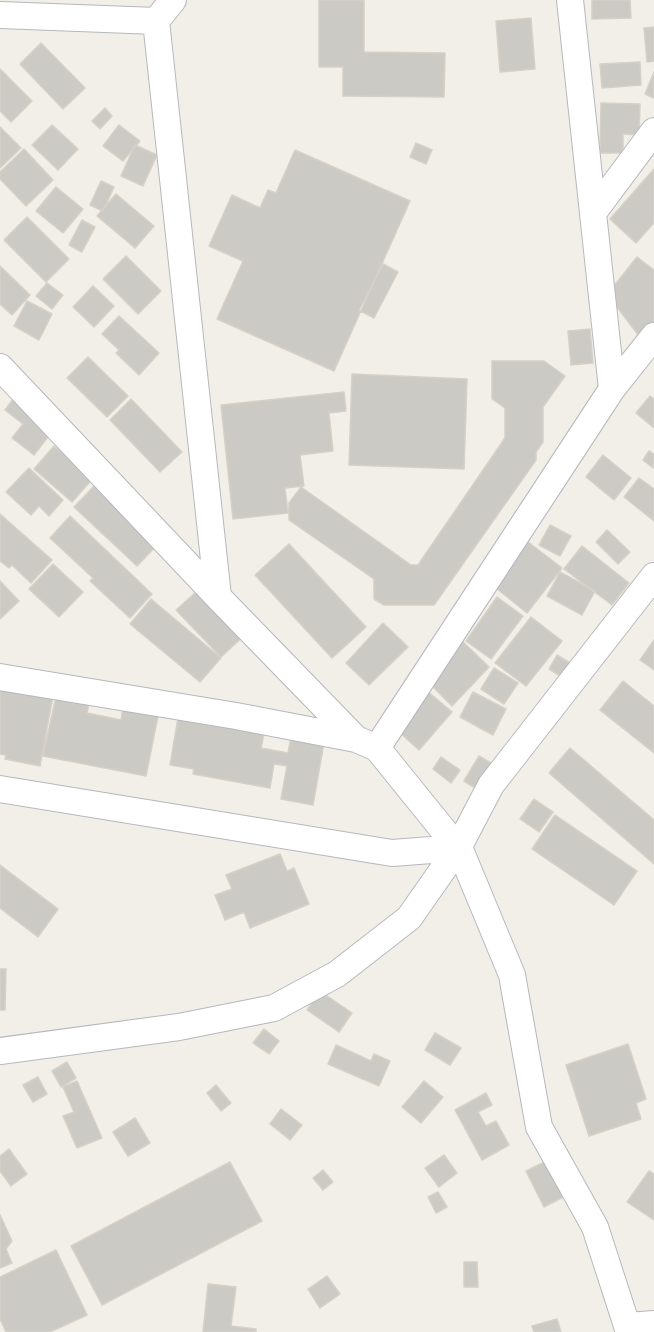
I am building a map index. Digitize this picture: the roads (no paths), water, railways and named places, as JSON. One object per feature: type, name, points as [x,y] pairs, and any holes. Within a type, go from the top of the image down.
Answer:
[{"type":"street","points":[[173,0],[156,21],[218,597]]},
{"type":"street","points":[[570,0],[612,390]]},
{"type":"street","points":[[0,15],[156,21]]},
{"type":"street","points":[[593,213],[654,131]]},
{"type":"street","points":[[367,743],[612,390],[654,336]]},
{"type":"street","points":[[0,367],[218,597],[367,743],[458,848],[512,975],[539,1127],[595,1227],[629,1329],[654,1324]]},
{"type":"street","points":[[0,1051],[179,1027],[274,1008],[337,974],[409,918],[458,848],[491,785],[654,576]]},
{"type":"street","points":[[0,677],[236,716],[367,743]]},
{"type":"street","points":[[0,789],[392,853],[458,848]]}]
